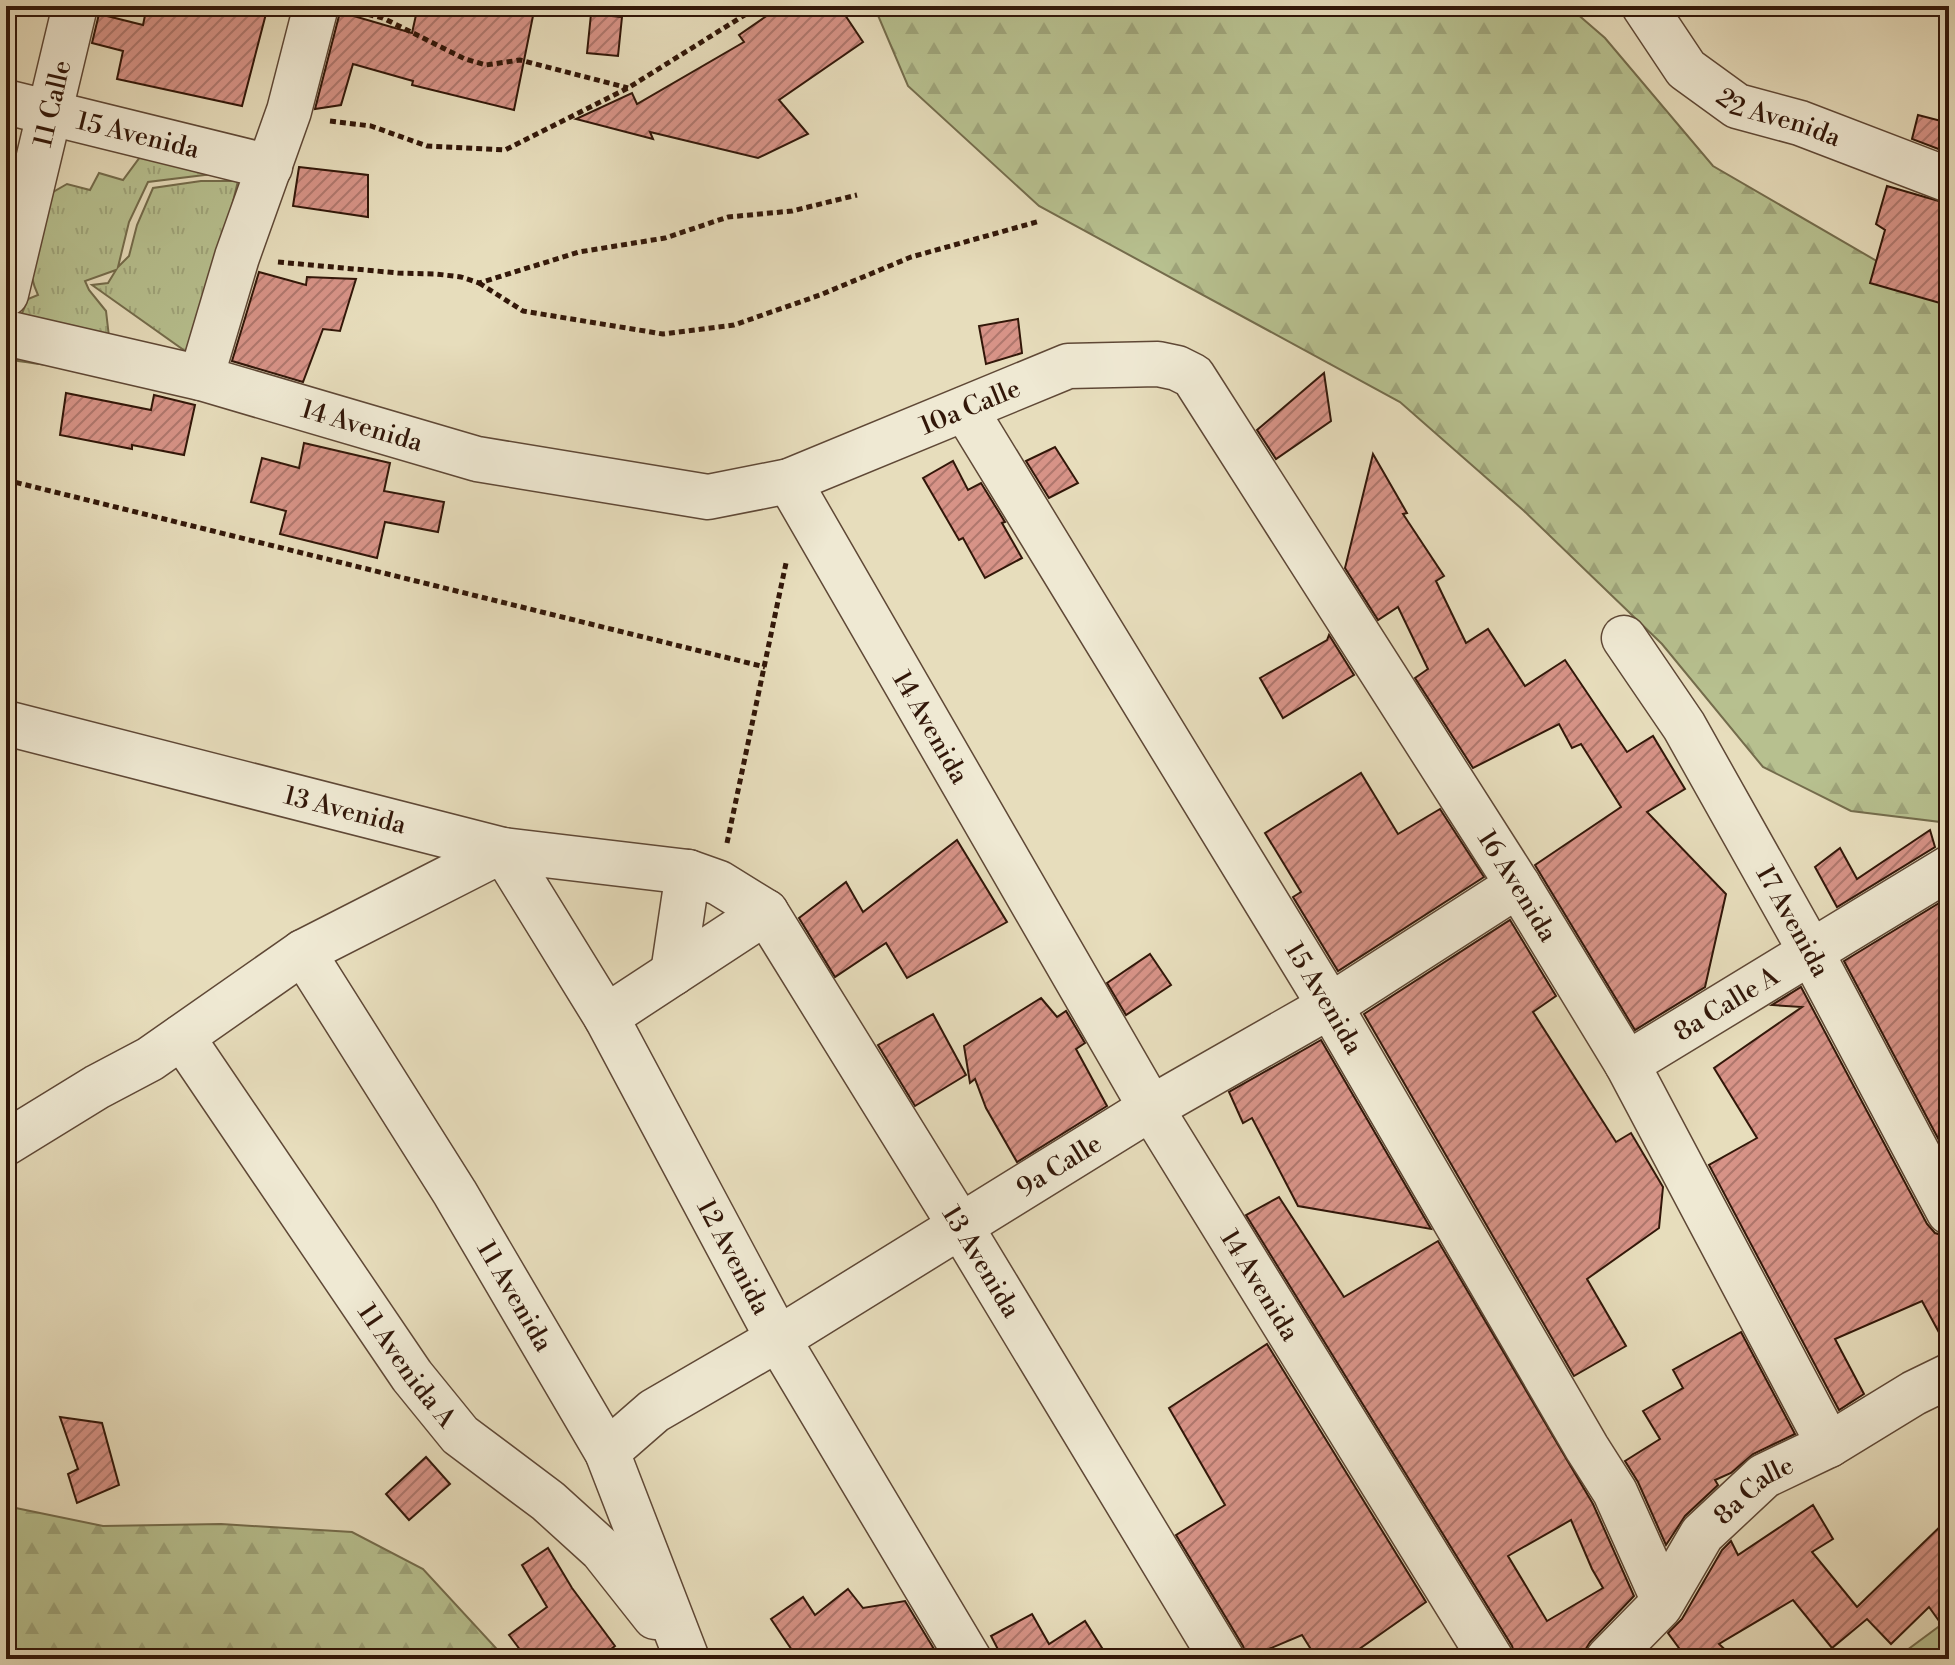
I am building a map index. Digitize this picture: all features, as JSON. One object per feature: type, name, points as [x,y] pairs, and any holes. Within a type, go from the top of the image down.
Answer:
[{"type":"street","name":"11 Calle","points":[[6,294],[75,6]]},
{"type":"street","name":"22 Avenida","points":[[1644,6],[1686,69],[1737,106],[1800,123],[1949,180]]},
{"type":"street","points":[[201,378],[237,257],[289,111],[331,8]]},
{"type":"street","name":"15 Avenida","points":[[6,102],[270,167]]},
{"type":"street","name":"14 Avenida","points":[[6,333],[201,378],[477,459],[708,497],[789,481],[1151,1108],[1491,1659]]},
{"type":"street","name":"10a Calle","points":[[789,481],[1068,366],[1158,364]]},
{"type":"street","name":"16 Avenida","points":[[1158,364],[1193,376],[1518,885],[1627,1064],[1829,1445]]},
{"type":"street","name":"15 Avenida","points":[[965,409],[1330,1006],[1615,1492],[1663,1599]]},
{"type":"street","name":"17 Avenida","points":[[1624,638],[1684,726],[1811,952],[1949,1212]]},
{"type":"street","name":"13 Avenida","points":[[6,723],[503,850],[703,877],[766,912],[1222,1659]]},
{"type":"street","points":[[6,1143],[97,1087],[150,1059],[303,952],[503,850]]},
{"type":"street","name":"12 Avenida","points":[[503,850],[606,1017],[778,1339],[969,1659]]},
{"type":"street","name":"8a Calle A","points":[[1627,1064],[1949,868]]},
{"type":"street","points":[[673,973],[703,877]]},
{"type":"street","name":"9a Calle","points":[[607,1452],[654,1411],[778,1339],[1151,1108],[1330,1006],[1518,885]]},
{"type":"street","points":[[606,1017],[766,912]]},
{"type":"street","name":"11 Avenida","points":[[303,952],[455,1193],[607,1452],[684,1655]]},
{"type":"street","name":"11 Avenida A","points":[[182,1037],[403,1363],[441,1412],[460,1435],[548,1501],[602,1550],[684,1655]]},
{"type":"street","name":"8a Calle","points":[[1608,1659],[1660,1606],[1702,1534],[1764,1476],[1829,1445],[1914,1393],[1949,1376]]},
{"type":"path","points":[[289,111],[307,118],[371,126],[427,146],[505,150],[628,88],[759,6]]},
{"type":"path","points":[[331,8],[383,18],[465,59],[486,65],[520,60],[628,88]]},
{"type":"path","points":[[479,283],[579,252],[665,238],[728,217],[792,211],[857,195]]},
{"type":"path","points":[[237,257],[461,277],[479,283],[523,311],[663,334],[734,325],[820,295],[911,257],[1040,221]]},
{"type":"path","points":[[6,480],[765,667]]},
{"type":"path","points":[[703,877],[765,667],[787,554]]},
{"type":"green space","points":[[874,6],[1568,6],[1605,38],[1713,166],[1949,303],[1949,823],[1851,811],[1763,767],[1662,644],[1523,510],[1400,402],[1039,206],[908,86]]},
{"type":"green space","points":[[146,149],[237,171],[148,182],[129,222],[118,267],[129,256],[137,225],[153,188],[201,181],[238,181],[195,358],[92,285],[108,283],[116,270],[85,281],[106,311],[109,337],[86,355],[67,363],[47,365],[18,361],[14,345],[16,330],[28,299],[38,295],[30,268],[30,256],[48,195],[67,184],[90,190],[99,173],[123,180]]},
{"type":"green space","points":[[6,1506],[103,1526],[221,1524],[352,1532],[423,1569],[506,1659],[6,1659]]},
{"type":"green space","points":[[1949,1619],[1949,1659],[1895,1659]]},
{"type":"building","points":[[147,6],[268,6],[242,106],[117,79],[123,51],[92,43],[99,14],[143,25]]},
{"type":"building","points":[[418,6],[535,6],[514,110],[412,85],[413,81],[353,64],[341,105],[315,109],[340,12],[412,33]]},
{"type":"building","points":[[781,6],[839,6],[863,42],[779,100],[808,134],[758,158],[650,132],[653,139],[576,119],[632,93],[637,104],[744,42],[739,35]]},
{"type":"building","points":[[591,14],[622,17],[618,56],[587,53]]},
{"type":"building","points":[[1918,115],[1949,123],[1949,153],[1912,139]]},
{"type":"building","points":[[299,167],[368,175],[368,217],[293,206]]},
{"type":"building","points":[[1887,186],[1949,204],[1949,274],[1940,303],[1870,283],[1885,230],[1876,224]]},
{"type":"building","points":[[259,272],[306,285],[307,277],[356,279],[340,331],[323,329],[303,382],[232,361]]},
{"type":"building","points":[[1018,319],[1022,353],[986,364],[979,326]]},
{"type":"building","points":[[1324,373],[1331,421],[1276,459],[1257,430]]},
{"type":"building","points":[[66,393],[151,410],[154,395],[195,405],[184,455],[60,435]]},
{"type":"building","points":[[304,443],[390,463],[384,491],[444,502],[438,532],[385,522],[377,558],[280,534],[286,511],[251,502],[262,458],[299,468]]},
{"type":"building","points":[[1055,447],[1078,483],[1049,498],[1026,461]]},
{"type":"building","points":[[1373,454],[1407,513],[1403,514],[1444,576],[1436,581],[1466,643],[1488,629],[1525,686],[1565,660],[1627,752],[1653,736],[1685,789],[1647,812],[1726,894],[1705,987],[1635,1030],[1535,865],[1621,807],[1581,744],[1572,748],[1559,724],[1473,768],[1415,678],[1428,669],[1398,607],[1378,620],[1345,568]]},
{"type":"building","points":[[953,461],[968,490],[981,483],[1022,558],[985,578],[923,478]]},
{"type":"building","points":[[1329,635],[1354,675],[1283,718],[1260,678],[1327,640]]},
{"type":"building","points":[[1361,773],[1398,834],[1440,809],[1484,877],[1338,971],[1293,897],[1301,892],[1265,833]]},
{"type":"building","points":[[1930,830],[1935,847],[1837,907],[1815,867],[1840,848],[1857,879]]},
{"type":"building","points":[[957,840],[1007,922],[907,978],[886,943],[835,977],[799,918],[846,882],[863,912]]},
{"type":"building","points":[[1949,897],[1949,1159],[1844,961]]},
{"type":"building","points":[[1510,920],[1556,996],[1533,1012],[1616,1142],[1631,1133],[1663,1187],[1659,1228],[1587,1279],[1626,1346],[1574,1376],[1364,1014]]},
{"type":"building","points":[[1150,954],[1171,985],[1126,1015],[1107,983]]},
{"type":"building","points":[[1801,987],[1927,1224],[1935,1233],[1945,1236],[1949,1243],[1949,1351],[1922,1301],[1835,1339],[1864,1394],[1839,1410],[1709,1165],[1757,1138],[1714,1068],[1802,1007],[1772,1005]]},
{"type":"building","points":[[1041,998],[1057,1017],[1066,1011],[1085,1043],[1076,1049],[1107,1106],[1017,1162],[986,1108],[975,1079],[970,1083],[964,1046]]},
{"type":"building","points":[[933,1014],[966,1075],[915,1106],[878,1045]]},
{"type":"building","points":[[1321,1040],[1431,1229],[1298,1206],[1252,1118],[1243,1123],[1229,1092]]},
{"type":"building","points":[[1279,1197],[1344,1297],[1438,1241],[1593,1504],[1634,1596],[1590,1642],[1584,1659],[1516,1659],[1512,1646],[1246,1215]],"holes":[[[1571,1520],[1603,1588],[1547,1621],[1508,1556]]]},
{"type":"building","points":[[1741,1332],[1795,1434],[1753,1454],[1731,1473],[1715,1480],[1718,1485],[1685,1516],[1666,1545],[1638,1482],[1625,1461],[1660,1439],[1643,1411],[1683,1388],[1673,1370]]},
{"type":"building","points":[[1267,1344],[1426,1602],[1345,1659],[1317,1659],[1302,1635],[1246,1656],[1243,1646],[1176,1535],[1225,1505],[1169,1408]]},
{"type":"building","points":[[60,1417],[102,1423],[119,1485],[77,1503],[68,1474],[78,1469]]},
{"type":"building","points":[[426,1457],[450,1484],[409,1520],[386,1494]]},
{"type":"building","points":[[1813,1505],[1833,1539],[1812,1552],[1857,1607],[1949,1518],[1949,1635],[1929,1607],[1891,1644],[1867,1619],[1832,1648],[1793,1600],[1719,1644],[1735,1659],[1687,1659],[1668,1633],[1682,1619],[1722,1550],[1731,1541],[1738,1555]]},
{"type":"building","points":[[548,1548],[572,1588],[615,1646],[598,1659],[527,1659],[509,1635],[547,1607],[522,1565]]},
{"type":"building","points":[[848,1589],[863,1608],[905,1601],[934,1649],[935,1659],[798,1659],[771,1619],[803,1597],[815,1615]]},
{"type":"building","points":[[1032,1614],[1049,1644],[1085,1621],[1109,1659],[1003,1659],[991,1636]]}]
